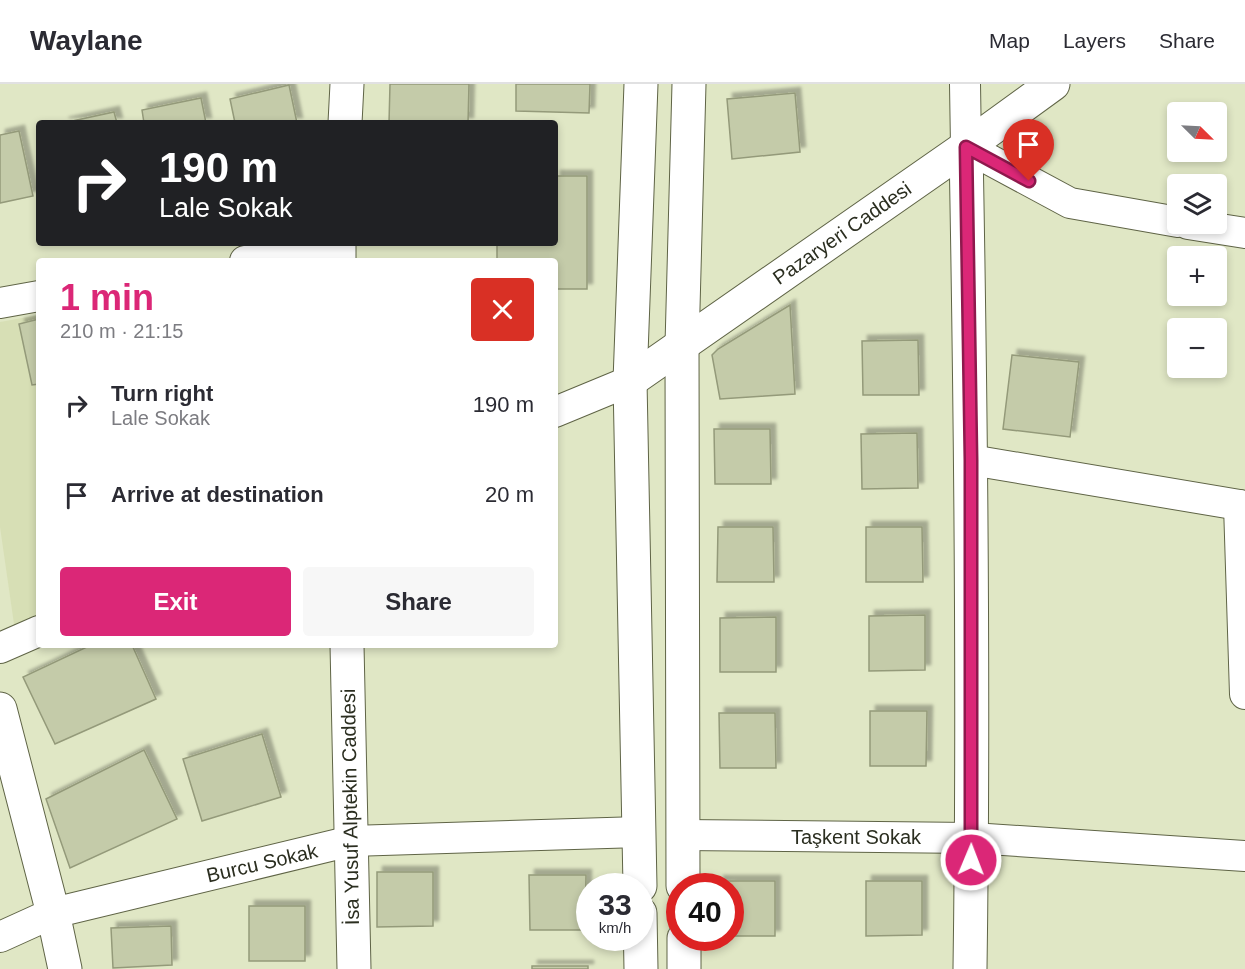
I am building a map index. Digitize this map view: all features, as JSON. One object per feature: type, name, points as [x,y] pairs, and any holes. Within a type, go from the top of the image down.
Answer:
[{"type":"street","points":[[345,120],[347,84]]},
{"type":"street","points":[[640,873],[630,381],[641,84]]},
{"type":"street","points":[[683,873],[682,345],[689,84]]},
{"type":"street","points":[[965,84],[971,460],[970,969]]},
{"type":"street","name":"Pazaryeri Caddesi","points":[[630,381],[1053,84]]},
{"type":"street","points":[[966,147],[1070,203],[1167,220]]},
{"type":"street","points":[[1227,230],[1245,233]]},
{"type":"street","points":[[270,258],[339,250]]},
{"type":"street","points":[[0,303],[36,297]]},
{"type":"street","points":[[558,411],[630,381]]},
{"type":"street","points":[[971,460],[1242,506],[1245,694]]},
{"type":"street","points":[[0,648],[36,632]]},
{"type":"street","name":"İsa Yusuf Alptekin Caddesi","points":[[347,648],[354,969]]},
{"type":"street","points":[[0,709],[53,913],[65,969]]},
{"type":"street","name":"Burcu Sokak","points":[[0,937],[53,913],[351,842],[640,832]]},
{"type":"street","name":"Taşkent Sokak","points":[[682,835],[972,838],[1245,856]]},
{"type":"street","points":[[641,951],[641,969]]},
{"type":"street","points":[[684,951],[684,969]]},
{"type":"shaded area","points":[[36,316],[36,621],[15,631],[0,527],[0,322]]},
{"type":"building","points":[[390,84],[469,84],[468,120],[389,120]]},
{"type":"building","points":[[516,84],[590,84],[589,113],[516,111]]},
{"type":"building","points":[[289,85],[296,120],[234,120],[230,99]]},
{"type":"building","points":[[795,93],[800,152],[732,159],[727,99]]},
{"type":"building","points":[[201,98],[205,120],[144,120],[142,110]]},
{"type":"building","points":[[114,112],[116,120],[77,120]]},
{"type":"building","points":[[19,131],[33,196],[0,203],[0,135]]},
{"type":"building","points":[[558,176],[587,176],[587,289],[558,289],[558,258],[497,258],[497,246],[558,246]]},
{"type":"building","points":[[790,305],[795,394],[720,399],[712,355],[718,349]]},
{"type":"building","points":[[36,320],[36,384],[32,385],[19,324]]},
{"type":"building","points":[[918,340],[919,395],[863,395],[862,341]]},
{"type":"building","points":[[1012,355],[1079,362],[1070,437],[1003,429]]},
{"type":"building","points":[[714,429],[770,429],[771,484],[715,484]]},
{"type":"building","points":[[917,433],[918,488],[862,489],[861,434]]},
{"type":"building","points":[[718,527],[773,527],[774,582],[717,582]]},
{"type":"building","points":[[866,527],[922,527],[923,582],[866,582]]},
{"type":"building","points":[[925,615],[925,670],[869,671],[869,616]]},
{"type":"building","points":[[776,617],[776,672],[720,672],[720,618]]},
{"type":"building","points":[[85,648],[133,648],[156,699],[55,744],[23,677]]},
{"type":"building","points":[[870,711],[927,711],[926,766],[870,766]]},
{"type":"building","points":[[719,713],[775,713],[776,768],[720,768]]},
{"type":"building","points":[[262,734],[281,797],[202,821],[183,759]]},
{"type":"building","points":[[144,750],[177,819],[70,868],[46,799]]},
{"type":"building","points":[[377,872],[433,872],[433,926],[377,927]]},
{"type":"building","points":[[529,875],[576,875],[576,930],[530,930]]},
{"type":"building","points":[[744,881],[775,881],[775,936],[744,936]]},
{"type":"building","points":[[866,881],[922,881],[922,935],[866,936]]},
{"type":"building","points":[[249,906],[305,906],[305,961],[249,961]]},
{"type":"building","points":[[171,926],[172,965],[113,968],[111,928]]},
{"type":"building","points":[[532,966],[588,966],[588,969],[532,969]]},
{"type":"route","points":[[971,860],[971,460],[966,147],[1029,181]]}]
